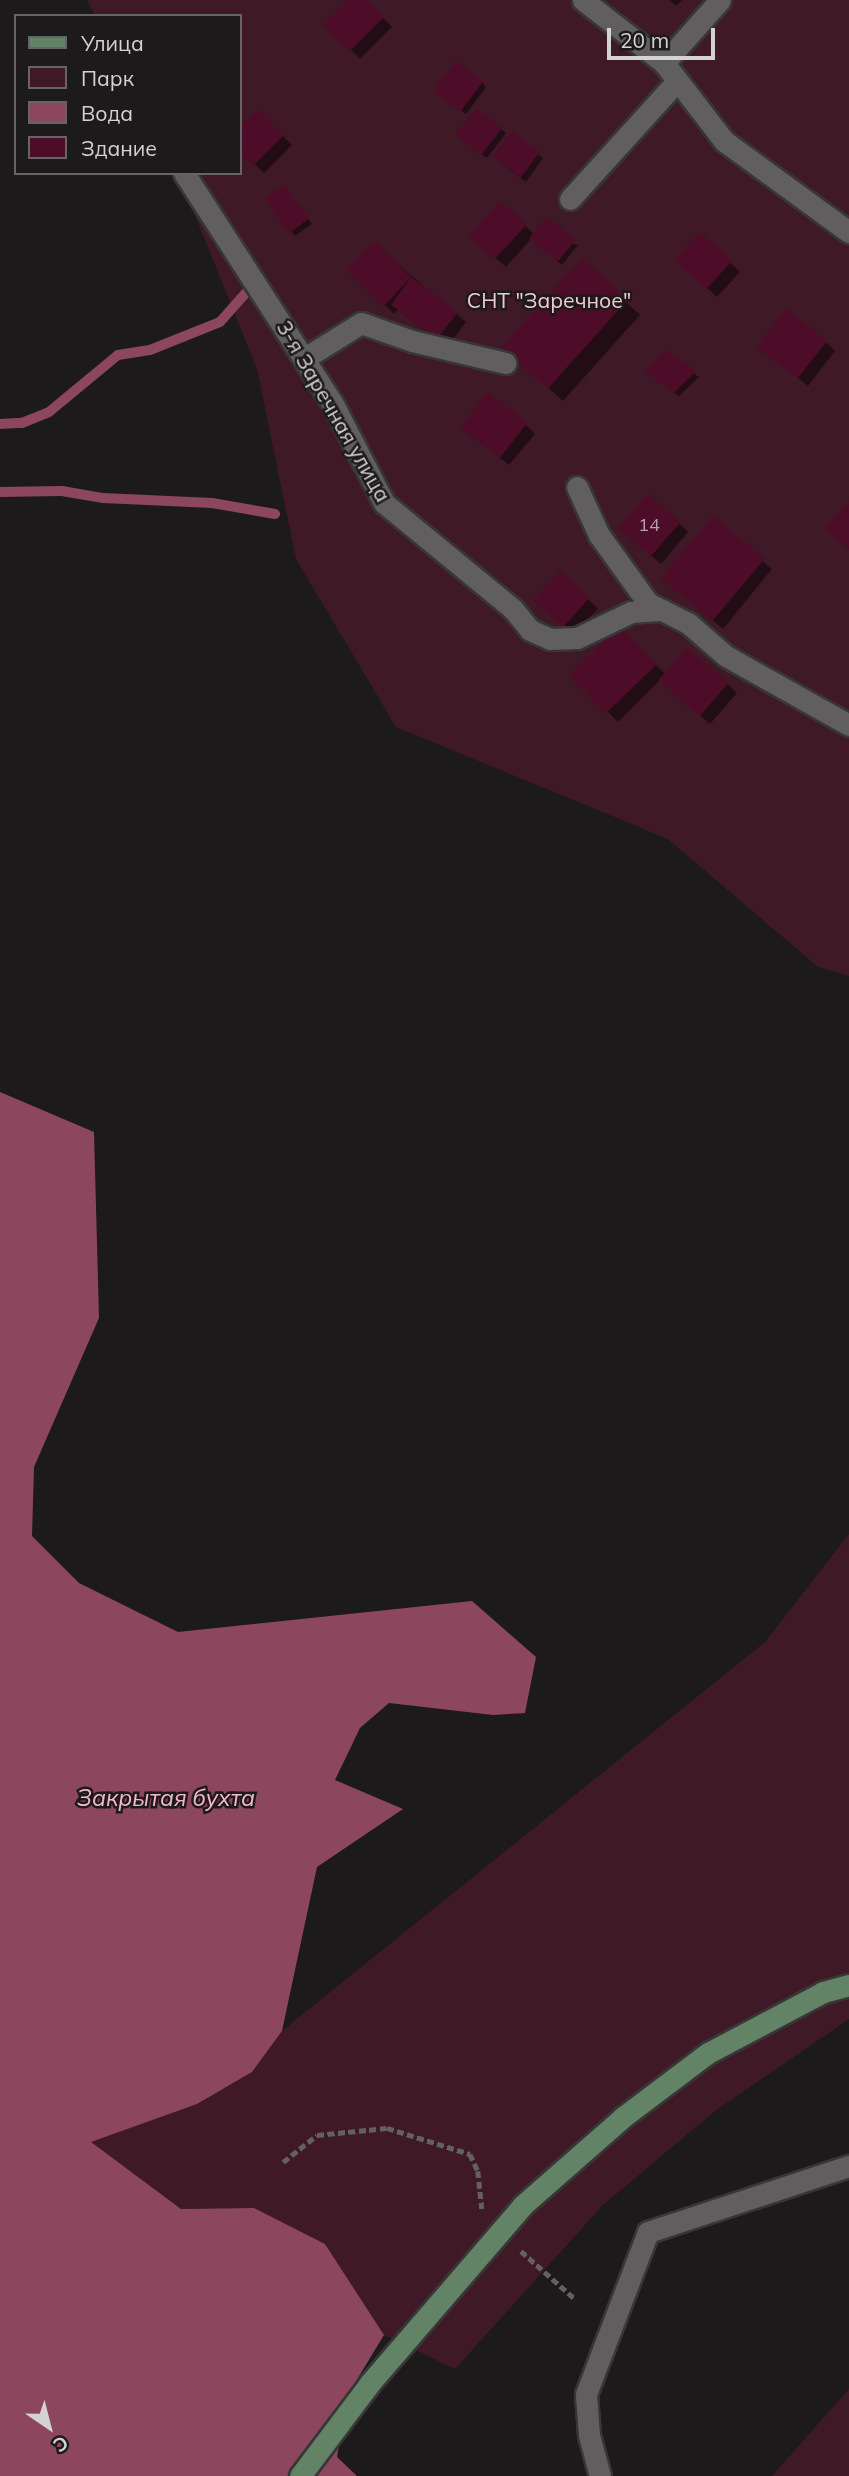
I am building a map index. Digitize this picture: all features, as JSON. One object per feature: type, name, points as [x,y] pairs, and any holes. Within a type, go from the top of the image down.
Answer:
[{"type":"main road","points":[[300,2476],[370,2382],[523,2206],[623,2116],[708,2053],[823,1992],[849,1984]]},
{"type":"street","points":[[583,0],[664,63],[724,141],[849,232]]},
{"type":"street","points":[[664,63],[720,0]]},
{"type":"street","points":[[570,199],[677,81]]},
{"type":"street","name":"3-я Заречная улица","points":[[185,175],[305,358],[384,503],[513,609],[530,629],[550,639],[577,638],[631,612],[663,610]]},
{"type":"street","points":[[305,358],[361,323],[412,341],[505,363]]},
{"type":"street","points":[[577,487],[599,535],[649,603],[688,623],[726,656],[849,725]]},
{"type":"street","points":[[600,2476],[589,2435],[586,2394],[648,2232],[849,2166]]},
{"type":"path","points":[[283,2161],[317,2135],[387,2128],[418,2136],[470,2154],[478,2171],[482,2213]]},
{"type":"path","points":[[511,2241],[575,2299]]},
{"type":"green space","name":"СНТ \"Заречное\"","points":[[87,0],[849,0],[849,976],[818,967],[668,839],[396,727],[296,559],[257,369],[179,175],[242,175],[242,14],[94,14]]},
{"type":"green space","points":[[849,1534],[849,2019],[715,2111],[603,2205],[455,2369],[384,2335],[325,2244],[254,2208],[181,2209],[90,2142],[197,2104],[252,2072],[282,2031],[765,1642]]},
{"type":"green space","points":[[849,2389],[849,2476],[772,2476]]},
{"type":"water","name":"Закрытая бухта","points":[[0,1092],[94,1132],[99,1318],[34,1467],[32,1536],[79,1583],[178,1632],[472,1601],[536,1657],[525,1713],[493,1715],[389,1703],[360,1728],[335,1780],[403,1809],[317,1867],[282,2031],[252,2072],[197,2104],[91,2142],[181,2209],[254,2208],[325,2244],[384,2335],[347,2396],[337,2457],[357,2476],[0,2476]]},
{"type":"building","points":[[348,0],[367,0],[384,17],[350,51],[323,25]]},
{"type":"building","points":[[456,61],[483,81],[460,112],[433,91]]},
{"type":"building","points":[[476,108],[502,128],[481,155],[455,135]]},
{"type":"building","points":[[258,109],[284,135],[253,166],[242,154],[242,125]]},
{"type":"building","points":[[512,131],[540,152],[521,178],[493,157]]},
{"type":"building","points":[[284,185],[309,219],[289,233],[265,199]]},
{"type":"building","points":[[501,201],[527,225],[495,259],[469,235]]},
{"type":"building","points":[[546,217],[575,240],[558,262],[529,239]]},
{"type":"building","points":[[700,232],[732,261],[707,289],[675,260]]},
{"type":"building","points":[[374,241],[411,277],[383,307],[346,270]]},
{"type":"building","points":[[582,258],[628,299],[548,389],[502,347]]},
{"type":"building","points":[[411,277],[458,312],[437,339],[391,305]]},
{"type":"building","points":[[786,309],[827,341],[797,379],[756,347]]},
{"type":"building","points":[[665,350],[696,371],[674,393],[645,371]]},
{"type":"building","points":[[488,392],[527,423],[500,458],[460,427]]},
{"type":"building","points":[[648,494],[680,522],[651,556],[618,528]]},
{"type":"building","points":[[849,504],[849,550],[825,527]]},
{"type":"building","points":[[713,516],[764,559],[712,621],[661,578]]},
{"type":"building","points":[[560,571],[590,598],[563,627],[533,601]]},
{"type":"building","points":[[620,626],[657,664],[606,713],[569,675]]},
{"type":"building","points":[[687,647],[729,683],[700,716],[658,680]]},
{"type":"waterway","points":[[0,424],[22,423],[49,412],[118,355],[150,350],[220,322],[253,285]]},
{"type":"waterway","points":[[0,492],[62,491],[103,498],[212,503],[275,514]]}]
